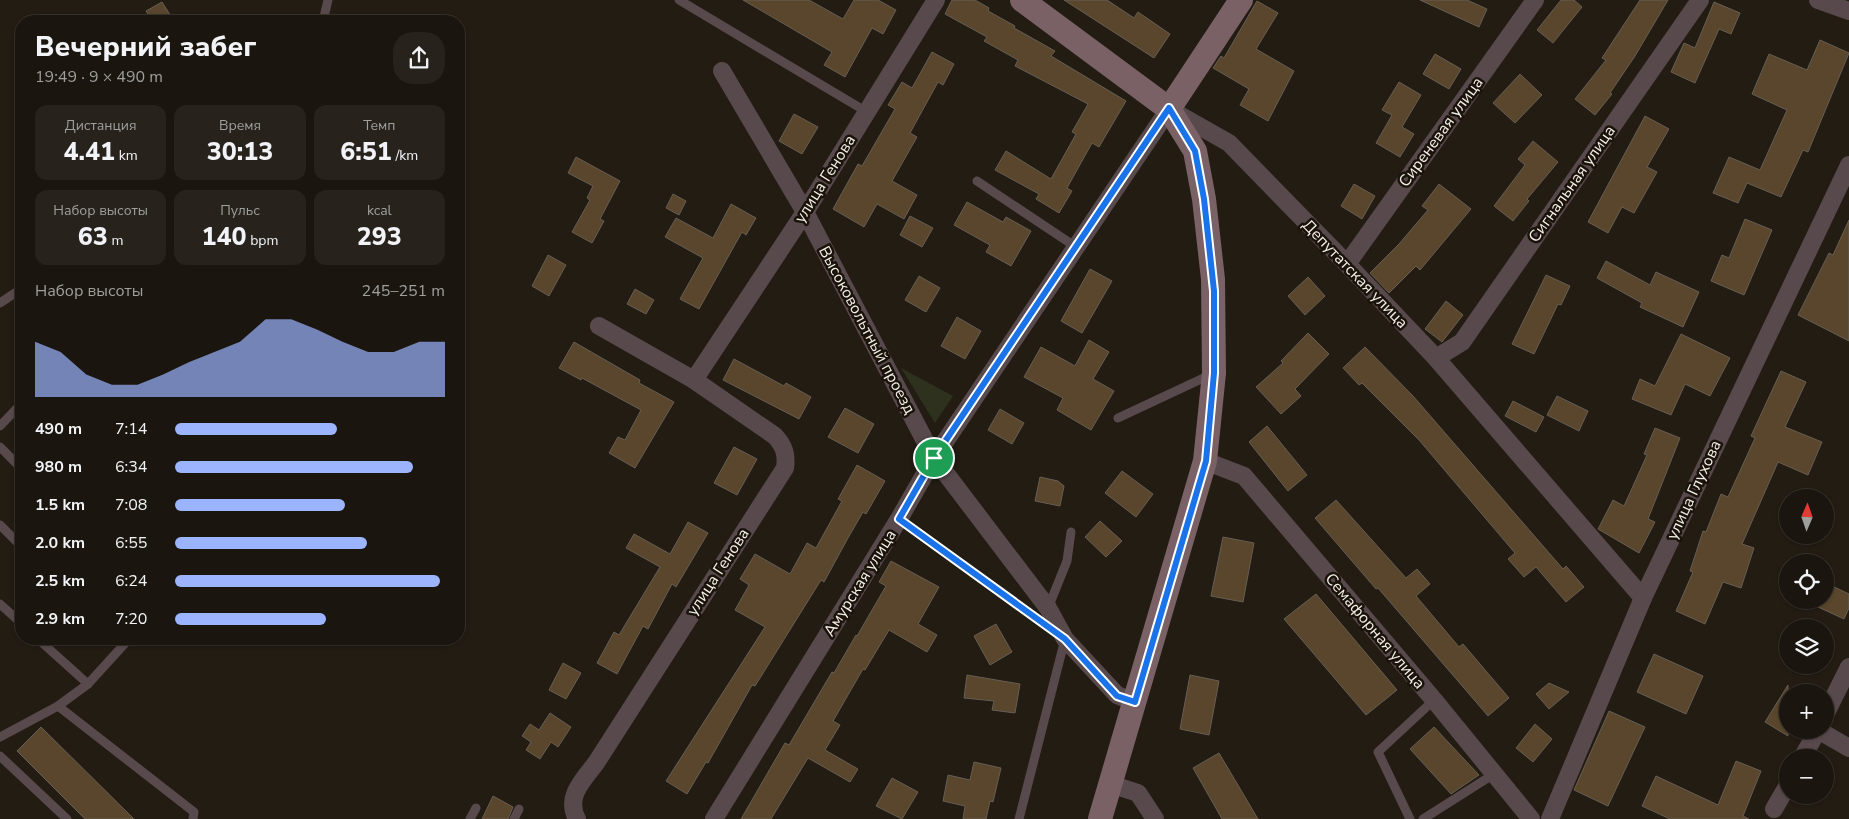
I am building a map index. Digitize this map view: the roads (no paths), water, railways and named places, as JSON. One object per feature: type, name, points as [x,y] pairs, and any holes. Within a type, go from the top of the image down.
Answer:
[{"type":"main road","name":"Депутатская улица","points":[[1022,0],[1169,108]]},
{"type":"main road","name":"Амурская улица","points":[[1169,108],[1241,0]]},
{"type":"main road","points":[[1100,819],[1206,461],[1214,373],[1214,291],[1204,199],[1195,151],[1169,108]]},
{"type":"street","name":"улица Генова","points":[[694,380],[805,212],[936,0]]},
{"type":"street","name":"Сиреневая улица","points":[[1347,264],[1535,0]]},
{"type":"street","name":"Сигнальная улица","points":[[1436,358],[1462,342],[1700,0]]},
{"type":"street","points":[[1818,0],[1849,11]]},
{"type":"street","name":"Высоковольтный проезд","points":[[722,71],[805,212],[934,458],[1048,608],[1065,639],[1117,696],[1135,702]]},
{"type":"street","name":"Амурская улица","points":[[714,819],[899,519],[934,458],[1169,108]]},
{"type":"street","name":"Депутатская улица","points":[[1169,108],[1229,143],[1347,264],[1436,358],[1643,598]]},
{"type":"street","name":"улица Глухова","points":[[1550,819],[1643,598],[1849,165]]},
{"type":"street","name":"улица Генова","points":[[577,819],[572,798],[578,787],[596,763],[785,468],[785,450],[775,436],[694,380],[599,326]]},
{"type":"street","name":"Семафорная улица","points":[[1206,461],[1244,476],[1434,700],[1531,819]]},
{"type":"street","points":[[1834,697],[1849,667]]},
{"type":"street","points":[[1834,739],[1849,748]]},
{"type":"street","points":[[1110,784],[1138,794],[1155,819]]},
{"type":"street","points":[[1774,809],[1779,800]]},
{"type":"lane","points":[[324,15],[328,0]]},
{"type":"lane","points":[[679,0],[868,112]]},
{"type":"lane","points":[[977,181],[1076,247]]},
{"type":"lane","points":[[0,303],[15,293]]},
{"type":"lane","points":[[1118,418],[1214,373]]},
{"type":"lane","points":[[0,426],[15,410]]},
{"type":"lane","points":[[0,447],[15,462]]},
{"type":"lane","points":[[899,519],[1065,639],[1019,819]]},
{"type":"lane","points":[[0,525],[15,540]]},
{"type":"lane","points":[[1048,608],[1067,561],[1071,532]]},
{"type":"lane","points":[[0,604],[15,618]]},
{"type":"lane","points":[[45,645],[88,684]]},
{"type":"lane","points":[[0,737],[58,706],[88,684],[122,646]]},
{"type":"lane","points":[[1410,819],[1378,752],[1434,700]]},
{"type":"lane","points":[[58,706],[194,812],[193,819]]},
{"type":"lane","points":[[0,756],[67,819]]},
{"type":"lane","points":[[1422,819],[1494,774]]},
{"type":"lane","points":[[470,819],[476,808]]},
{"type":"lane","points":[[514,819],[519,809]]}]
